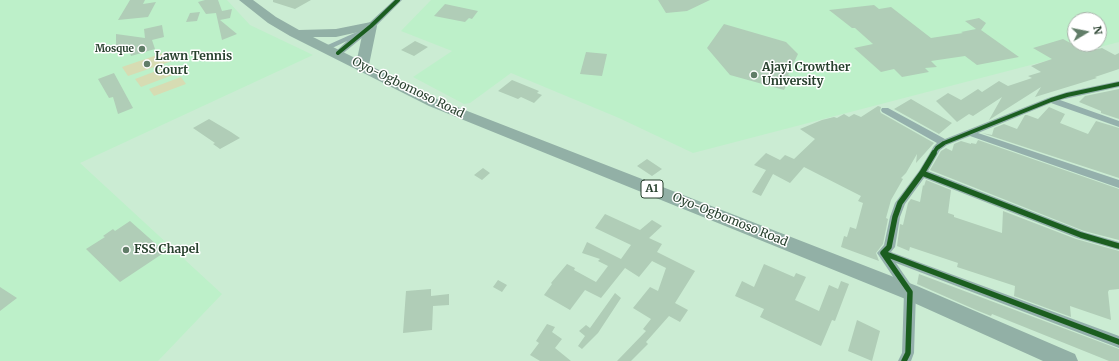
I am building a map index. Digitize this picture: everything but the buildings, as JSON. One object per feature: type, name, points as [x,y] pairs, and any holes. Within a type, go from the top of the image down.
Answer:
[{"type":"highway","name":"Oyo-Ogbomoso Road","points":[[245,0],[272,20],[295,33],[434,103],[910,292],[1067,361]]},
{"type":"highway","points":[[295,33],[336,33],[367,29],[362,66]]},
{"type":"street","points":[[331,51],[367,29],[398,0]]},
{"type":"street","points":[[331,51],[352,35],[367,29]]},
{"type":"street","points":[[883,253],[889,247],[895,217],[900,202],[922,173],[937,148],[944,143],[1051,100],[1067,95],[1119,84]]},
{"type":"street","points":[[1051,100],[1119,124]]},
{"type":"street","points":[[885,110],[944,143]]},
{"type":"street","points":[[970,133],[1119,184]]},
{"type":"street","points":[[922,173],[1082,235],[1119,246]]},
{"type":"street","points":[[883,253],[910,292],[908,353],[904,361]]},
{"type":"street","points":[[883,253],[1119,342]]},
{"type":"shaded area","points":[[0,0],[227,0],[250,25],[313,55],[80,163],[222,294],[158,361],[0,361]]},
{"type":"shaded area","name":"Ajayi Crowther University","points":[[431,0],[1119,0],[1119,42],[1107,45],[1107,12],[1067,12],[1067,52],[1081,52],[693,153],[619,118],[511,73],[470,103],[464,104],[413,77],[452,51],[401,31]]},
{"type":"shaded area","name":"Lawn Tennis Court","points":[[166,52],[172,61],[128,76],[122,67]]},
{"type":"shaded area","points":[[172,65],[178,73],[141,87],[135,79]]},
{"type":"shaded area","points":[[181,77],[186,84],[154,96],[149,89]]},
{"type":"cycle path","points":[[338,53],[371,26],[398,0]]},
{"type":"cycle path","points":[[904,361],[908,353],[910,292],[883,253],[889,247],[895,217],[900,203],[922,173],[937,148],[944,143],[1051,100],[1067,95],[1119,84]]},
{"type":"cycle path","points":[[922,173],[1081,235],[1119,246]]},
{"type":"cycle path","points":[[883,253],[1119,342]]},
{"type":"place","name":"Mosque","points":[[142,49]]},
{"type":"place","name":"Lawn Tennis Court","points":[[147,64]]},
{"type":"place","name":"Ajayi Crowther University","points":[[754,75]]},
{"type":"place","name":"FSS Chapel","points":[[126,250]]}]
